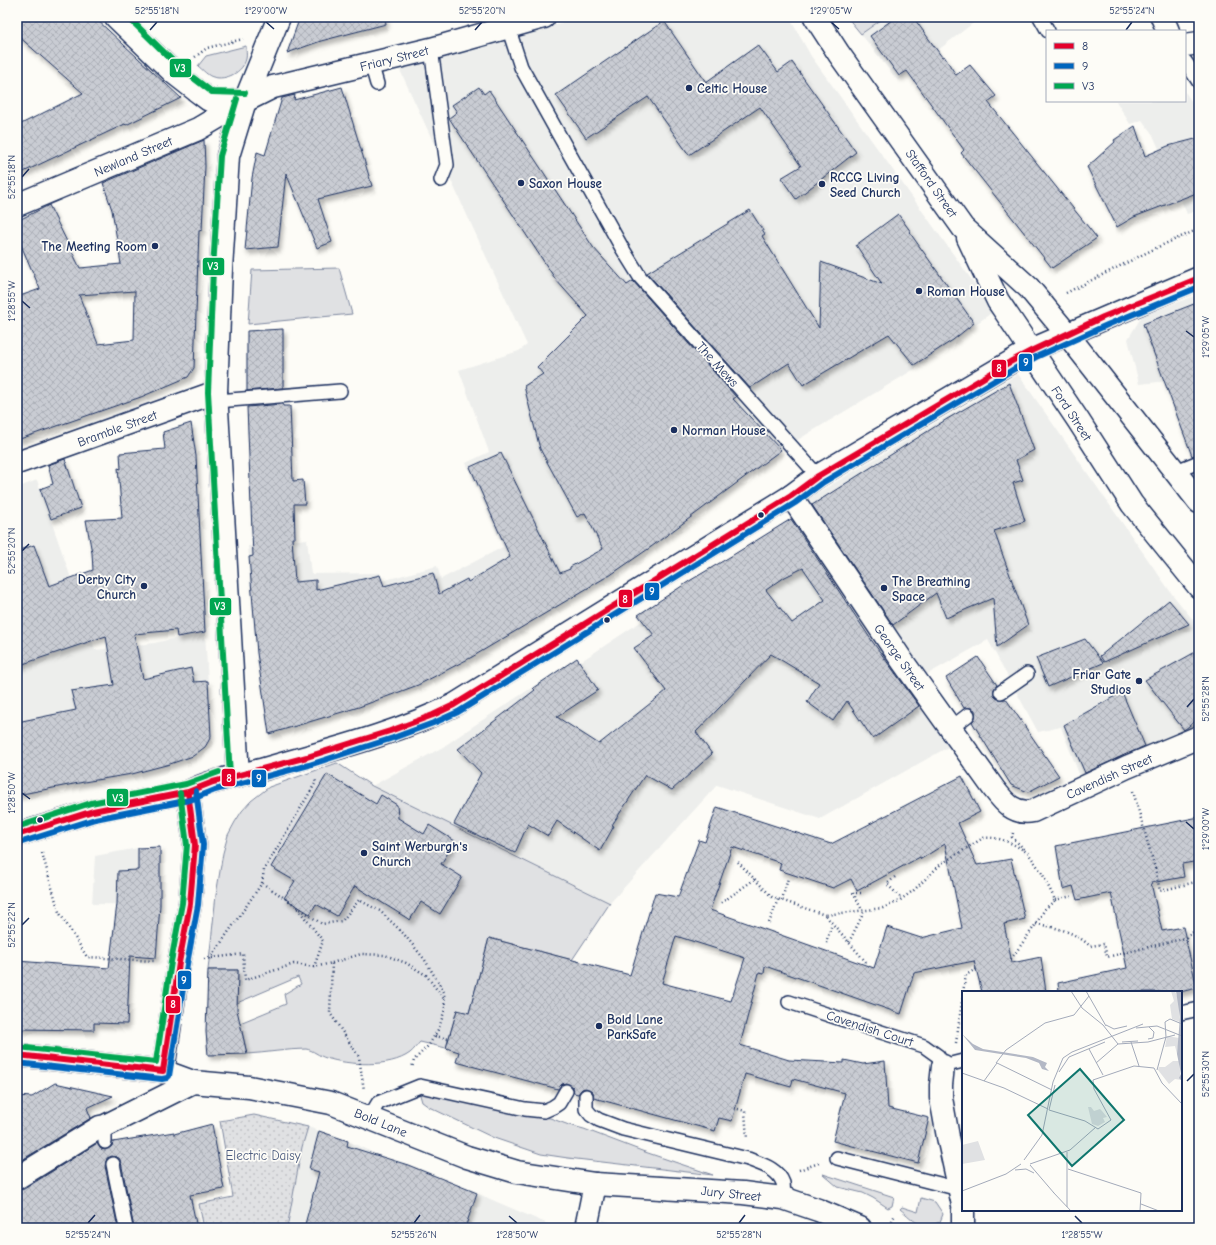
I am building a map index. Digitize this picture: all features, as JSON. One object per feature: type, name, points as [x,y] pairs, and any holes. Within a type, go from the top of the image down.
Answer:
[{"type":"street","points":[[116,17],[174,73],[209,100],[245,101]]},
{"type":"street","name":"Friary Street","points":[[245,101],[273,87],[431,49],[544,17]]},
{"type":"street","points":[[1162,17],[1168,30]]},
{"type":"street","name":"Stafford Street","points":[[818,18],[964,228],[1029,288],[1067,334]]},
{"type":"street","points":[[238,776],[217,397],[221,269],[228,156],[245,101],[276,25]]},
{"type":"street","points":[[1186,45],[1199,43]]},
{"type":"street","name":"Newland Street","points":[[19,200],[198,129],[245,101]]},
{"type":"street","name":"Ford Street","points":[[964,228],[998,301],[1132,504],[1199,587]]},
{"type":"street","points":[[26,832],[93,811],[188,792],[213,782],[307,757],[382,734],[433,715],[454,705],[791,496],[818,476],[1031,350],[1199,278]]},
{"type":"street","points":[[1067,334],[1199,502]]},
{"type":"street","name":"Bramble Street","points":[[17,463],[217,397]]},
{"type":"street","name":"George Street","points":[[791,496],[903,662],[994,789],[1010,807],[1018,812]]},
{"type":"street","name":"Cavendish Street","points":[[1018,812],[1032,811],[1126,767],[1199,737]]},
{"type":"street","points":[[163,1071],[179,963],[190,904],[195,845],[188,792]]},
{"type":"street","name":"Bold Lane","points":[[17,1055],[163,1071],[193,1082],[249,1087],[309,1098],[330,1103],[467,1157],[510,1170],[595,1184]]},
{"type":"street","points":[[953,1063],[940,1085],[940,1098],[962,1194]]},
{"type":"street","points":[[17,1178],[193,1082]]},
{"type":"street","points":[[586,1228],[595,1184]]},
{"type":"street","name":"Jury Street","points":[[595,1184],[743,1192],[783,1198],[840,1218],[860,1228]]},
{"type":"street","points":[[963,1211],[963,1228]]},
{"type":"lane","points":[[1040,17],[1047,30]]},
{"type":"lane","name":"The Mews","points":[[508,27],[521,67],[622,248],[640,277],[818,476]]},
{"type":"lane","points":[[431,49],[447,164],[441,180]]},
{"type":"lane","points":[[1186,62],[1199,82]]},
{"type":"lane","points":[[371,63],[377,84]]},
{"type":"lane","points":[[217,397],[340,391]]},
{"type":"lane","points":[[1176,471],[1199,462]]},
{"type":"lane","points":[[1001,692],[1027,674]]},
{"type":"lane","points":[[951,728],[968,715]]},
{"type":"lane","name":"Cavendish Court","points":[[789,1002],[924,1046],[938,1056],[953,1063]]},
{"type":"lane","points":[[1182,1013],[1199,1009]]},
{"type":"lane","points":[[369,1118],[378,1103],[420,1086],[525,1109],[544,1111],[553,1108],[559,1103],[566,1091]]},
{"type":"lane","points":[[586,1096],[586,1109],[591,1115],[599,1120],[623,1129],[748,1159],[762,1164],[778,1173],[783,1183],[783,1198]]},
{"type":"lane","points":[[837,1158],[962,1194]]},
{"type":"lane","points":[[113,1164],[126,1228]]},
{"type":"path","points":[[174,73],[207,48],[276,25]]},
{"type":"path","points":[[1042,305],[1158,247],[1199,229]]},
{"type":"path","points":[[210,959],[262,883],[264,870],[316,782],[307,757]]},
{"type":"path","points":[[1126,767],[1155,868],[1160,891],[1199,881]]},
{"type":"path","points":[[1018,812],[1012,837],[1028,853],[1042,873],[1055,900]]},
{"type":"path","points":[[26,832],[59,912],[86,957],[179,963],[243,954],[245,980],[294,964],[314,968],[361,954],[385,955],[406,962],[426,975],[445,999]]},
{"type":"path","points":[[738,862],[772,897],[825,915],[883,908],[902,899],[914,890],[941,864],[983,838],[991,837],[1007,842],[1028,853]]},
{"type":"path","points":[[894,877],[887,884],[902,899]]},
{"type":"path","points":[[782,900],[788,878]]},
{"type":"path","points":[[721,903],[755,879]]},
{"type":"path","points":[[262,883],[322,924],[342,921],[359,900],[380,910],[403,933],[425,960],[444,992],[445,1010],[440,1028],[429,1045],[414,1060],[408,1090]]},
{"type":"path","points":[[861,893],[853,893],[864,910]]},
{"type":"path","points":[[1011,959],[1045,909],[1055,900],[1072,896]]},
{"type":"path","points":[[769,923],[778,899]]},
{"type":"path","points":[[295,905],[323,941],[314,968]]},
{"type":"path","points":[[849,942],[864,910]]},
{"type":"path","points":[[825,915],[866,962]]},
{"type":"path","points":[[826,943],[832,924]]},
{"type":"path","points":[[1036,924],[1067,932],[1082,939],[1090,946],[1104,944],[1107,957],[1186,938],[1199,927]]},
{"type":"path","points":[[332,963],[330,1013],[359,1057],[369,1118]]},
{"type":"path","points":[[963,991],[966,975],[976,969]]},
{"type":"path","points":[[953,1063],[962,1000]]},
{"type":"path","points":[[435,1036],[448,1040]]},
{"type":"path","points":[[888,1228],[895,1215]]},
{"type":"shaded area","points":[[580,17],[789,17],[811,56],[994,311],[913,370],[781,450],[651,547],[609,576],[472,657],[364,705],[269,734],[257,653],[248,546],[307,539],[311,574],[380,573],[382,581],[437,566],[441,579],[503,547],[466,463],[489,452],[459,370],[519,351],[527,345],[400,70]]},
{"type":"shaded area","points":[[885,17],[981,17],[898,81],[861,34]]},
{"type":"shaded area","points":[[1186,93],[1199,112],[1199,210],[1187,214],[1153,135],[1142,120],[1130,124],[1117,102],[1186,102]]},
{"type":"shaded area","points":[[1199,294],[1199,378],[1139,384],[1128,339],[1142,316]]},
{"type":"shaded area","points":[[1018,374],[1172,594],[1199,627],[1199,728],[1082,782],[1061,727],[1038,732],[988,640],[926,675],[894,634],[804,501]]},
{"type":"shaded area","points":[[37,480],[72,581],[83,607],[95,650],[154,643],[205,632],[211,736],[205,747],[82,782],[17,795],[17,488]]},
{"type":"shaded area","points":[[776,529],[848,608],[950,746],[820,819],[717,785],[610,903],[524,865],[372,786],[443,747],[577,658],[580,662],[642,621],[638,615],[691,580]]},
{"type":"shaded area","points":[[160,847],[160,905],[92,904],[95,856],[138,848]]},
{"type":"shaded area","points":[[308,1127],[348,1141],[382,1157],[416,1167],[548,1224],[552,1228],[287,1228],[300,1157],[240,1206],[304,1139]]},
{"type":"shaded area","points":[[603,1220],[634,1228],[601,1228]]},
{"type":"shaded area","points":[[740,1220],[775,1228],[738,1228]]},
{"type":"green space","points":[[847,17],[885,17],[861,34]]},
{"type":"green space","points":[[246,46],[246,57],[244,64],[233,74],[223,78],[218,78],[207,74],[198,66],[206,56]]},
{"type":"green space","points":[[339,268],[352,314],[248,324],[252,270]]},
{"type":"green space","points":[[337,763],[372,786],[610,903],[572,960],[489,938],[469,1013],[457,1010],[446,1048],[420,1042],[411,1052],[402,1058],[369,1064],[335,1060],[323,1057],[306,1049],[247,1054],[240,1023],[286,1004],[284,994],[301,984],[298,977],[237,1003],[238,970],[208,970],[216,895],[223,853],[228,835],[242,811],[251,801],[269,787]]},
{"type":"green space","points":[[422,1090],[511,1112],[550,1118],[713,1175],[541,1154],[494,1138],[429,1107],[422,1102],[420,1095]]},
{"type":"green space","name":"Electric Daisy","points":[[254,1115],[308,1127],[302,1147],[287,1228],[204,1228],[199,1204],[233,1197],[220,1121]]},
{"type":"green space","points":[[823,1174],[894,1197],[892,1206],[888,1208],[863,1193],[838,1187]]},
{"type":"green space","points":[[921,1198],[935,1202],[943,1214],[940,1222],[922,1225],[900,1209],[902,1207],[918,1212]]},
{"type":"building","points":[[17,17],[94,17],[181,98],[17,175],[17,126],[83,93],[17,35]]},
{"type":"building","points":[[300,17],[385,17],[386,24],[321,41],[287,53]]},
{"type":"building","points":[[896,17],[913,17],[942,57],[944,56],[956,75],[970,65],[996,96],[988,102],[1097,238],[1052,268],[961,153],[964,150],[907,71],[899,76],[870,36]]},
{"type":"building","name":"Celtic House","points":[[664,21],[706,82],[758,45],[778,72],[792,62],[856,152],[796,199],[781,178],[801,166],[760,107],[689,155],[648,97],[586,138],[556,95]]},
{"type":"building","points":[[342,87],[372,186],[318,199],[332,242],[317,248],[286,173],[278,247],[245,250],[252,178],[257,152],[265,155],[282,98],[295,95],[294,100]]},
{"type":"building","points":[[479,87],[484,94],[489,90],[593,247],[627,285],[633,281],[736,397],[733,399],[781,450],[651,547],[609,576],[472,657],[418,685],[359,707],[269,734],[257,653],[249,557],[253,556],[247,407],[283,404],[283,406],[290,406],[293,481],[303,480],[305,504],[294,504],[295,538],[292,538],[295,582],[316,580],[316,590],[380,575],[384,586],[433,573],[439,594],[467,579],[468,582],[510,557],[470,467],[501,453],[560,573],[570,569],[570,567],[603,549],[585,513],[577,517],[540,449],[524,386],[543,374],[537,367],[588,316],[556,280],[449,118],[457,112],[452,105]]},
{"type":"building","points":[[1135,126],[1145,156],[1168,146],[1199,138],[1199,192],[1134,217],[1117,227],[1087,167],[1115,142],[1114,140]]},
{"type":"building","points":[[204,140],[205,166],[202,230],[199,231],[194,368],[188,377],[141,397],[17,440],[17,297],[40,289],[17,236],[17,221],[49,205],[80,268],[121,264],[112,210],[103,183]],"holes":[[[135,291],[134,340],[98,344],[79,295]]]},
{"type":"building","points":[[750,210],[765,234],[762,236],[819,328],[821,262],[882,284],[856,245],[898,214],[974,323],[953,340],[914,365],[889,334],[803,385],[789,363],[750,388],[647,273]]},
{"type":"building","points":[[1199,302],[1199,454],[1192,456],[1143,324]]},
{"type":"building","points":[[283,329],[283,388],[247,391],[247,331]]},
{"type":"building","points":[[1009,383],[1034,450],[1016,460],[1023,480],[1013,483],[1025,521],[994,531],[1028,625],[997,647],[993,598],[946,618],[936,593],[893,625],[812,505],[947,419]]},
{"type":"building","points":[[191,423],[196,456],[205,632],[177,637],[176,630],[134,634],[143,679],[191,668],[194,682],[208,681],[211,736],[205,747],[193,756],[170,764],[132,774],[17,795],[17,722],[76,710],[71,691],[114,685],[106,636],[17,666],[17,551],[34,545],[49,586],[93,570],[92,553],[86,520],[122,518],[118,468],[121,469],[120,453],[165,449],[163,432]]},
{"type":"building","points":[[65,459],[81,508],[51,519],[40,489],[53,484],[48,465]]},
{"type":"building","points":[[791,519],[872,641],[919,706],[873,739],[847,701],[833,721],[807,702],[819,683],[771,654],[696,732],[712,754],[672,790],[645,775],[612,825],[614,826],[600,851],[557,821],[548,836],[528,824],[515,853],[454,824],[481,773],[458,749],[535,690],[533,688],[577,658],[598,690],[557,717],[599,744],[666,691],[634,648],[654,635],[638,615],[691,580]],"holes":[[[803,568],[825,600],[792,623],[766,590],[785,577]]]},
{"type":"building","points":[[1169,600],[1189,624],[1104,662],[1100,656]]},
{"type":"building","points":[[1085,639],[1103,663],[1048,687],[1036,658]]},
{"type":"building","points":[[1199,650],[1199,718],[1184,730],[1145,680]]},
{"type":"building","points":[[978,657],[997,685],[994,689],[994,696],[998,699],[1006,699],[1059,776],[1028,792],[1011,785],[972,722],[975,718],[975,710],[971,708],[964,708],[946,678]]},
{"type":"building","points":[[1122,692],[1145,746],[1085,773],[1064,725]]},
{"type":"building","name":"Saint Werburgh's Church","points":[[327,774],[376,804],[381,795],[397,805],[398,818],[424,834],[429,825],[455,841],[441,864],[462,877],[440,914],[421,902],[410,920],[355,886],[337,916],[316,904],[310,914],[284,898],[295,881],[271,867]]},
{"type":"building","points":[[962,776],[980,812],[958,823],[977,865],[1011,859],[1025,919],[1004,924],[1012,963],[1041,957],[1046,991],[982,991],[974,961],[914,973],[901,1014],[765,966],[764,974],[759,973],[740,1045],[789,1060],[844,1063],[844,1060],[863,1064],[885,1061],[888,1108],[929,1118],[918,1163],[833,1141],[845,1093],[793,1079],[791,1087],[745,1074],[732,1121],[719,1118],[715,1131],[594,1098],[593,1092],[586,1088],[582,1089],[578,1094],[574,1093],[573,1087],[566,1083],[562,1084],[558,1089],[456,1062],[459,1052],[446,1048],[457,1010],[469,1013],[489,938],[630,975],[655,893],[678,897],[699,840],[705,842],[717,807],[831,844]],"holes":[[[945,844],[962,928],[921,938],[887,927],[874,968],[710,910],[732,847],[781,863],[779,870],[833,888],[851,879],[857,891],[920,857],[921,859]],[[676,936],[745,958],[731,1001],[662,983]]]},
{"type":"building","points":[[1199,817],[1199,861],[1182,864],[1184,877],[1151,883],[1162,931],[1183,927],[1197,988],[1182,992],[1059,991],[1058,983],[1127,968],[1111,893],[1077,900],[1073,886],[1063,889],[1056,846]]},
{"type":"building","points":[[160,847],[160,905],[156,958],[130,956],[127,1024],[94,1023],[94,1030],[17,1029],[17,961],[109,968],[117,904],[118,871],[138,870],[138,848]]},
{"type":"building","points":[[208,970],[238,970],[237,1010],[247,1054],[208,1055],[206,1032]]},
{"type":"building","points":[[55,1083],[113,1096],[87,1108],[91,1118],[17,1163],[17,1096],[32,1097]]},
{"type":"building","points":[[212,1124],[224,1189],[190,1195],[197,1228],[134,1228],[121,1162],[119,1158],[112,1156],[107,1158],[105,1166],[118,1228],[17,1228],[17,1190],[24,1189],[97,1143],[101,1149],[105,1150],[112,1146],[113,1142],[174,1132],[174,1134]]},
{"type":"building","points":[[319,1131],[348,1141],[347,1146],[408,1165],[477,1193],[465,1228],[304,1228],[319,1172],[309,1169]]},
{"type":"transit line","name":"V3","points":[[128,17],[179,67],[212,92],[245,93]]},
{"type":"transit line","name":"V3","points":[[230,776],[208,392],[213,269],[220,156],[237,99]]},
{"type":"transit line","name":"8","points":[[17,835],[93,811],[188,792],[213,782],[307,757],[390,731],[433,715],[454,705],[791,496],[818,476],[1010,362],[1103,317],[1199,278]]},
{"type":"transit line","name":"9","points":[[19,843],[95,819],[190,800],[215,790],[309,765],[393,738],[458,712],[795,503],[822,483],[1014,369],[1036,357],[1107,325],[1199,287]]},
{"type":"transit line","name":"V3","points":[[17,827],[91,803],[186,784],[219,772]]},
{"type":"transit line","name":"9","points":[[17,1063],[162,1079],[169,1076],[198,905],[203,845],[196,791]]},
{"type":"transit line","name":"8","points":[[17,1055],[163,1071],[179,963],[190,904],[195,845],[188,792]]},
{"type":"transit line","name":"V3","points":[[18,1047],[156,1062],[171,962],[182,903],[187,845],[180,793]]},
{"type":"place","name":"Celtic House","points":[[689,88]]},
{"type":"place","name":"Saxon House","points":[[521,183]]},
{"type":"place","name":"RCCG Living Seed Church","points":[[822,184]]},
{"type":"place","name":"The Meeting Room","points":[[155,246]]},
{"type":"place","name":"Roman House","points":[[919,291]]},
{"type":"place","name":"Norman House","points":[[674,430]]},
{"type":"place","name":"Derby City Church","points":[[144,586]]},
{"type":"place","name":"The Breathing Space","points":[[884,588]]},
{"type":"place","name":"Friar Gate Studios","points":[[1139,681]]},
{"type":"place","name":"Saint Werburgh's Church","points":[[364,853]]},
{"type":"place","name":"Bold Lane ParkSafe","points":[[599,1026]]}]
